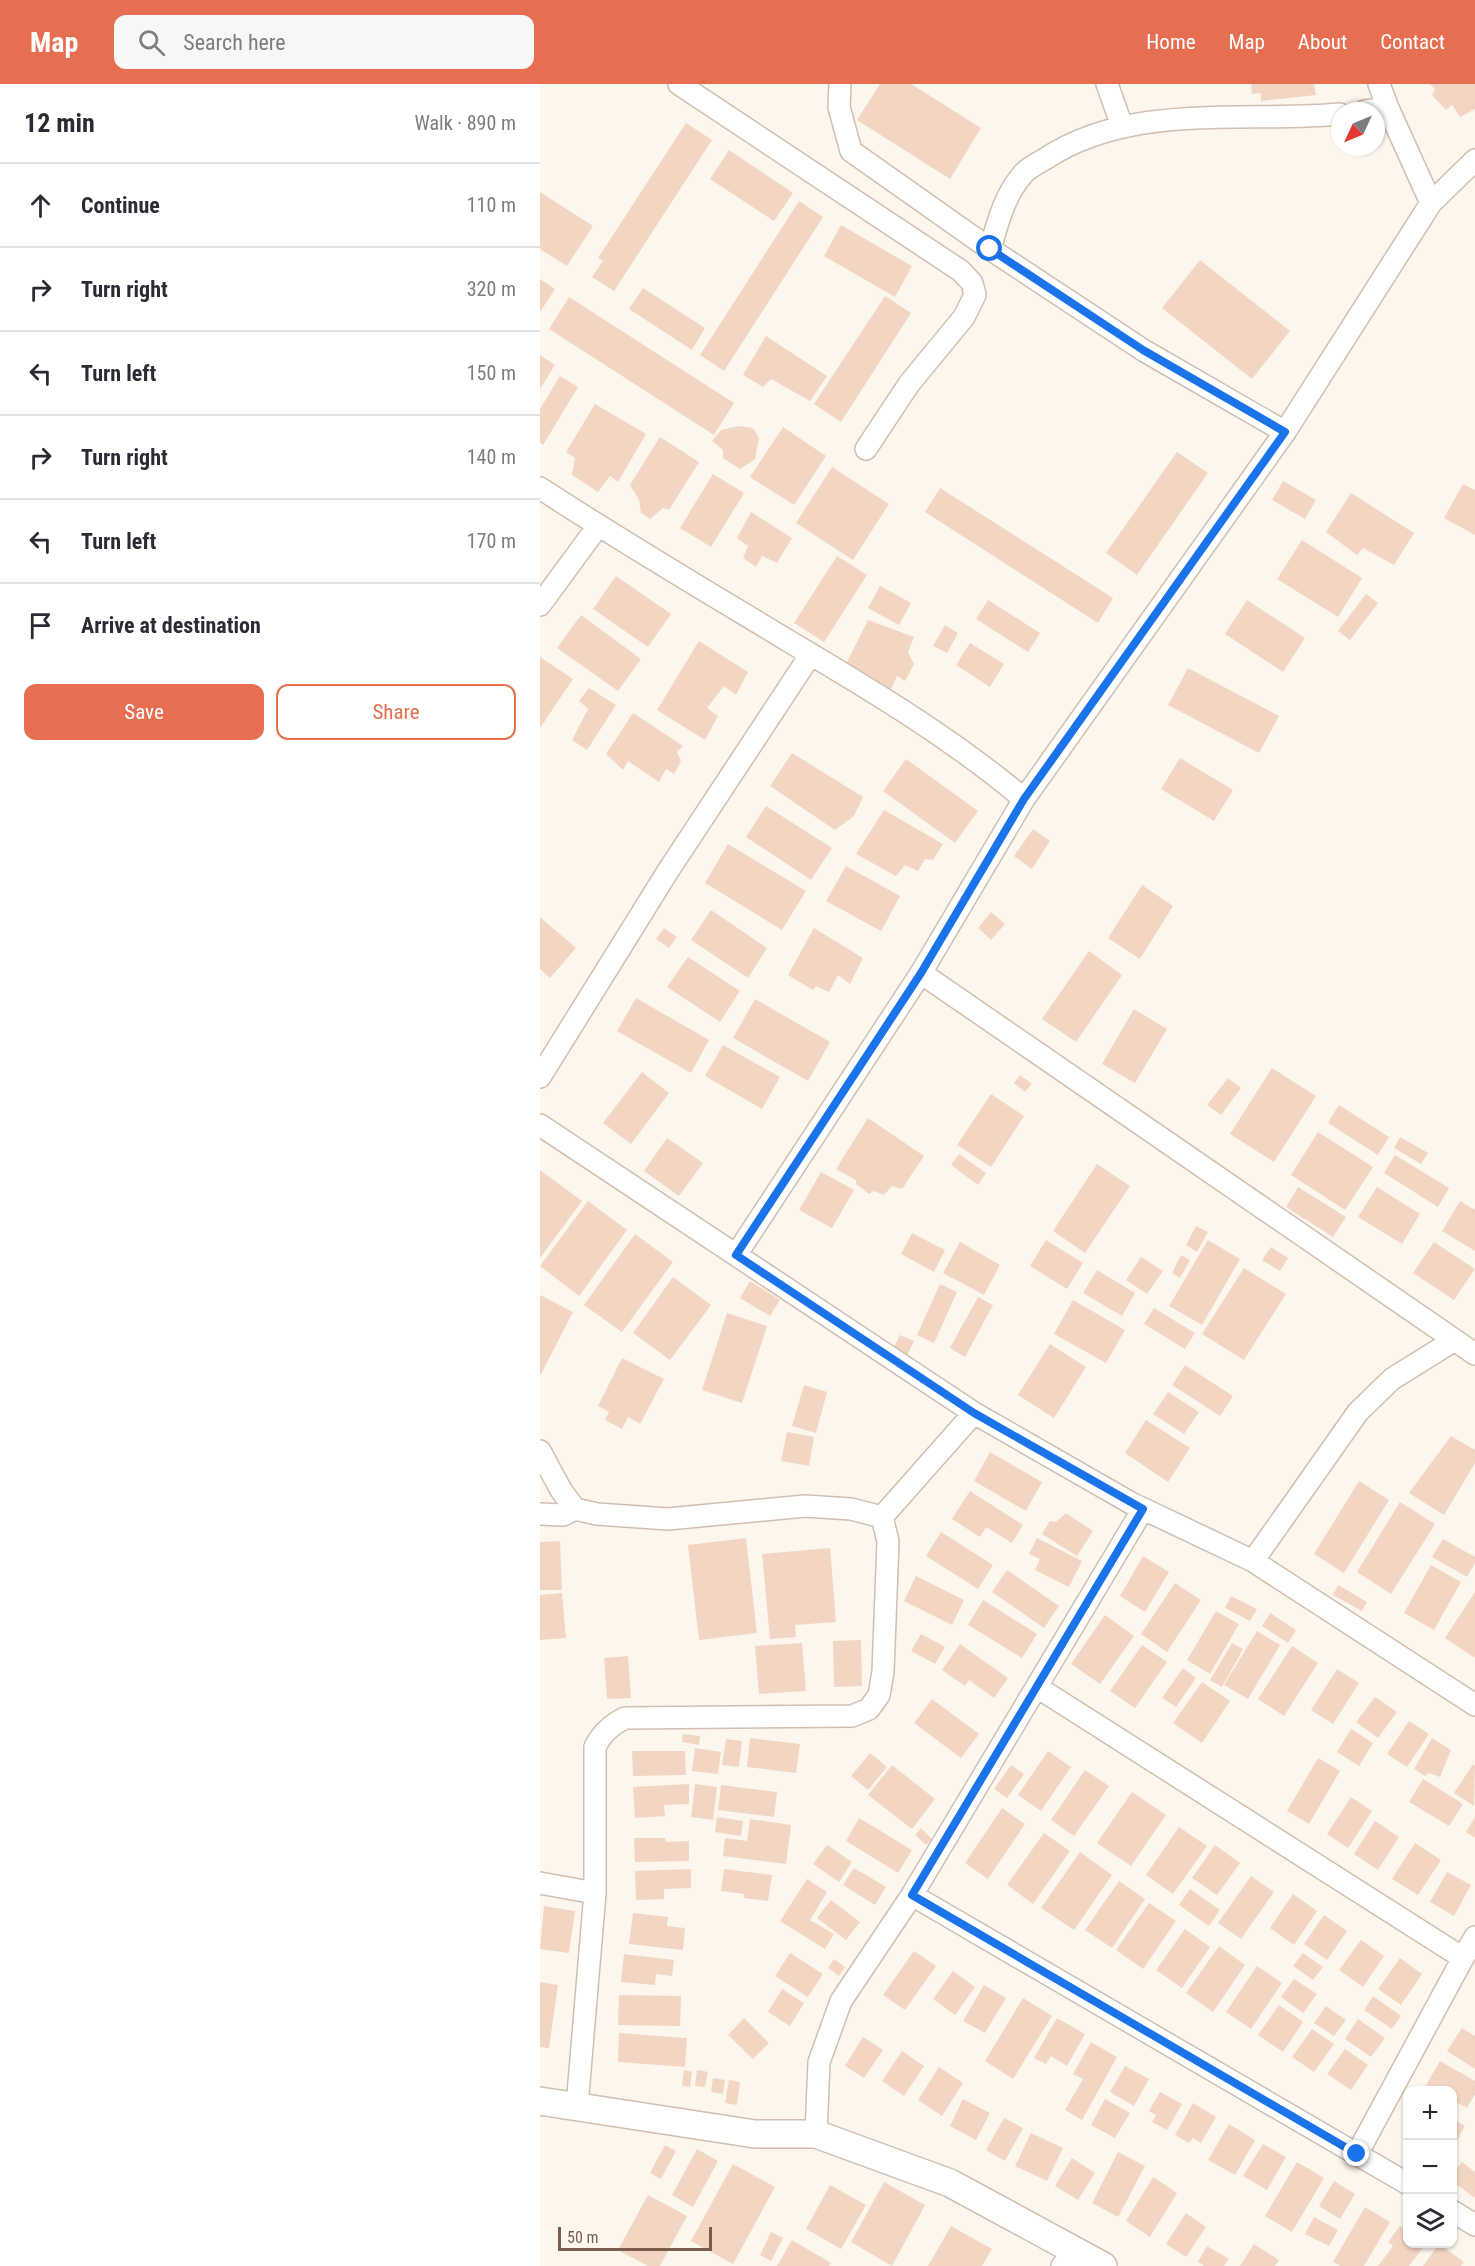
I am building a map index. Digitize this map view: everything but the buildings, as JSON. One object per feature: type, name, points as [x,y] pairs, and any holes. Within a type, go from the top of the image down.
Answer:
[{"type":"street","points":[[679,84],[961,271],[972,284],[975,295],[964,318],[909,384],[866,449]]},
{"type":"street","points":[[840,84],[839,107],[851,151],[990,249],[1143,350],[1285,432]]},
{"type":"street","points":[[1107,84],[1122,126]]},
{"type":"street","points":[[1380,84],[1388,108],[1431,203]]},
{"type":"street","points":[[990,249],[1005,200],[1024,172],[1065,146],[1122,126],[1215,117],[1331,115]]},
{"type":"street","points":[[736,1255],[921,973],[1024,799],[1285,432],[1431,203],[1475,160]]},
{"type":"street","points":[[540,488],[598,526],[855,680],[985,766],[1024,799]]},
{"type":"street","points":[[540,605],[598,526]]},
{"type":"street","points":[[540,1077],[668,871],[811,654]]},
{"type":"street","points":[[921,973],[1468,1345]]},
{"type":"street","points":[[540,1125],[974,1413],[1143,1509],[1253,1561],[1475,1705]]},
{"type":"street","points":[[1253,1561],[1358,1412],[1392,1379],[1468,1345]]},
{"type":"street","points":[[882,1517],[974,1413]]},
{"type":"street","points":[[540,1451],[561,1490],[575,1509]]},
{"type":"street","points":[[540,1514],[563,1515],[575,1509],[597,1514],[668,1519],[805,1506],[851,1509],[882,1517]]},
{"type":"street","points":[[816,2134],[819,2062],[841,2001],[912,1895],[1143,1509]]},
{"type":"street","points":[[577,2106],[595,1893],[595,1747],[601,1734],[625,1718],[852,1716],[869,1709],[879,1695],[883,1672],[888,1541],[882,1517]]},
{"type":"street","points":[[1037,1687],[1463,1958]]},
{"type":"street","points":[[540,1883],[595,1893]]},
{"type":"street","points":[[912,1895],[1403,2182]]},
{"type":"street","points":[[1357,2154],[1475,1937]]},
{"type":"street","points":[[540,2100],[755,2134],[816,2134],[950,2183],[1069,2259],[1103,2266]]},
{"type":"street","points":[[1457,2214],[1475,2225]]},
{"type":"route","points":[[990,249],[1143,350],[1285,432],[1024,799],[921,973],[736,1255],[974,1413],[1143,1509],[912,1895],[1357,2154]]}]
